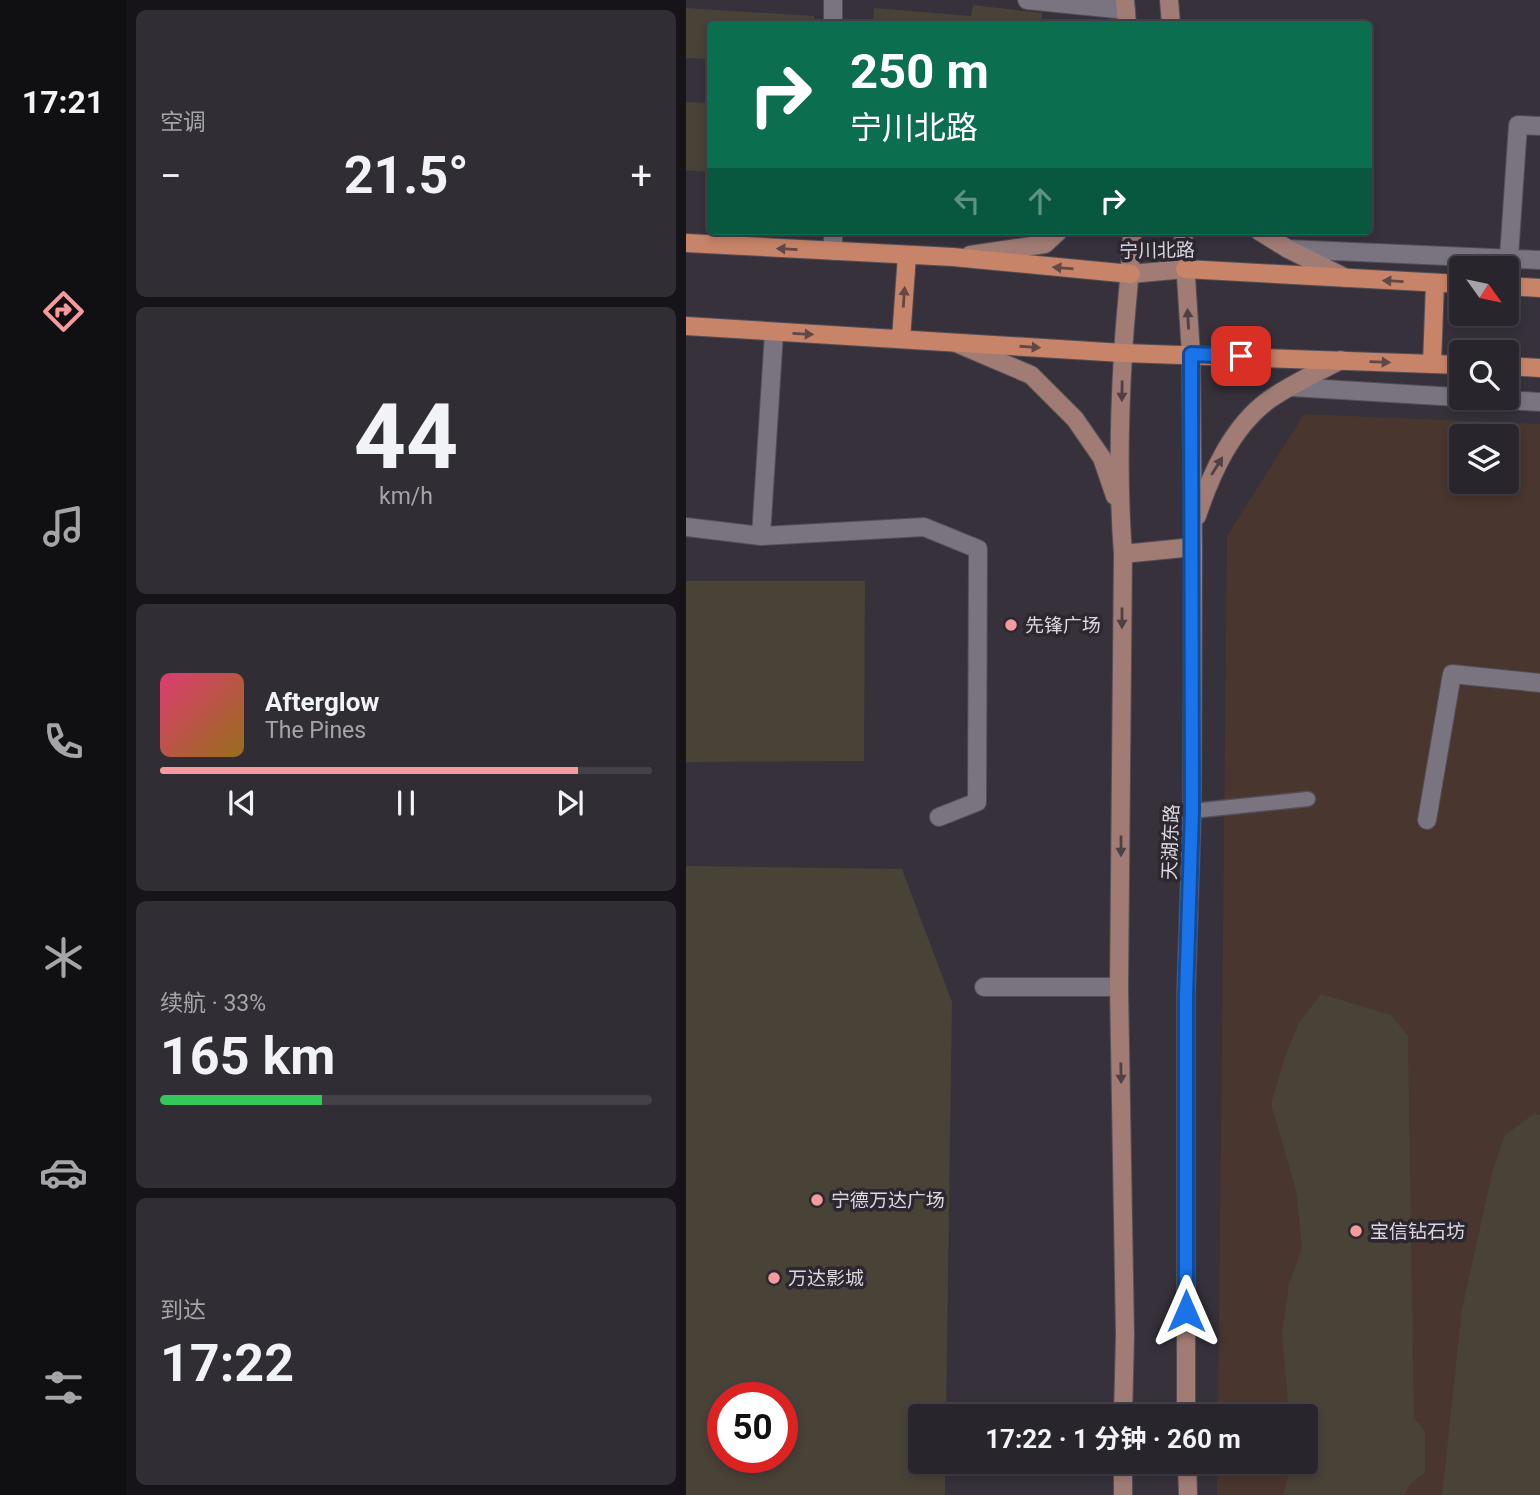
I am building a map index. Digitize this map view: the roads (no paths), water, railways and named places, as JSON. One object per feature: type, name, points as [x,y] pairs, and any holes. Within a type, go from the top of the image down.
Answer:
[{"type":"main road","points":[[1169,0],[1171,21]]},
{"type":"main road","points":[[953,257],[1045,244],[1055,235]]},
{"type":"main road","points":[[1123,1404],[1125,1335],[1119,987],[1123,555],[1119,506],[1123,353],[1132,235]]},
{"type":"main road","name":"天湖东路","points":[[1183,235],[1191,354],[1192,538],[1192,811],[1186,996],[1186,1404]]},
{"type":"main road","points":[[1265,235],[1346,278]]},
{"type":"main road","name":"宁川北路","points":[[686,243],[953,257],[1131,274],[1185,269],[1449,284]]},
{"type":"main road","points":[[901,339],[907,255]]},
{"type":"main road","points":[[1432,364],[1435,283]]},
{"type":"main road","points":[[1519,287],[1540,288]]},
{"type":"main road","points":[[686,326],[1123,353],[1449,365]]},
{"type":"main road","points":[[953,342],[1031,375],[1075,419],[1102,458],[1119,506]]},
{"type":"main road","points":[[1123,555],[1192,538],[1210,477],[1242,427],[1269,400],[1341,360]]},
{"type":"main road","points":[[1519,367],[1540,368]]},
{"type":"main road","points":[[1123,1474],[1123,1495]]},
{"type":"main road","points":[[1187,1474],[1188,1495]]},
{"type":"street","points":[[832,0],[833,21]]},
{"type":"street","points":[[1027,0],[1126,11]]},
{"type":"street","points":[[1509,256],[1518,125],[1540,125]]},
{"type":"street","points":[[833,235],[833,251]]},
{"type":"street","points":[[1288,249],[1460,256]]},
{"type":"street","points":[[1519,259],[1540,260]]},
{"type":"street","points":[[761,536],[774,333]]},
{"type":"street","points":[[1291,387],[1540,402]]},
{"type":"street","points":[[686,527],[761,536],[924,527],[978,549],[977,802],[939,817]]},
{"type":"street","points":[[1427,820],[1452,674],[1540,683]]},
{"type":"street","points":[[984,987],[1119,987]]},
{"type":"lane","points":[[1192,811],[1308,799]]},
{"type":"place","name":"先锋广场","points":[[1011,625]]},
{"type":"place","name":"宁德万达广场","points":[[817,1200]]},
{"type":"place","name":"宝信钻石坊","points":[[1356,1231]]},
{"type":"place","name":"万达影城","points":[[774,1278]]}]
